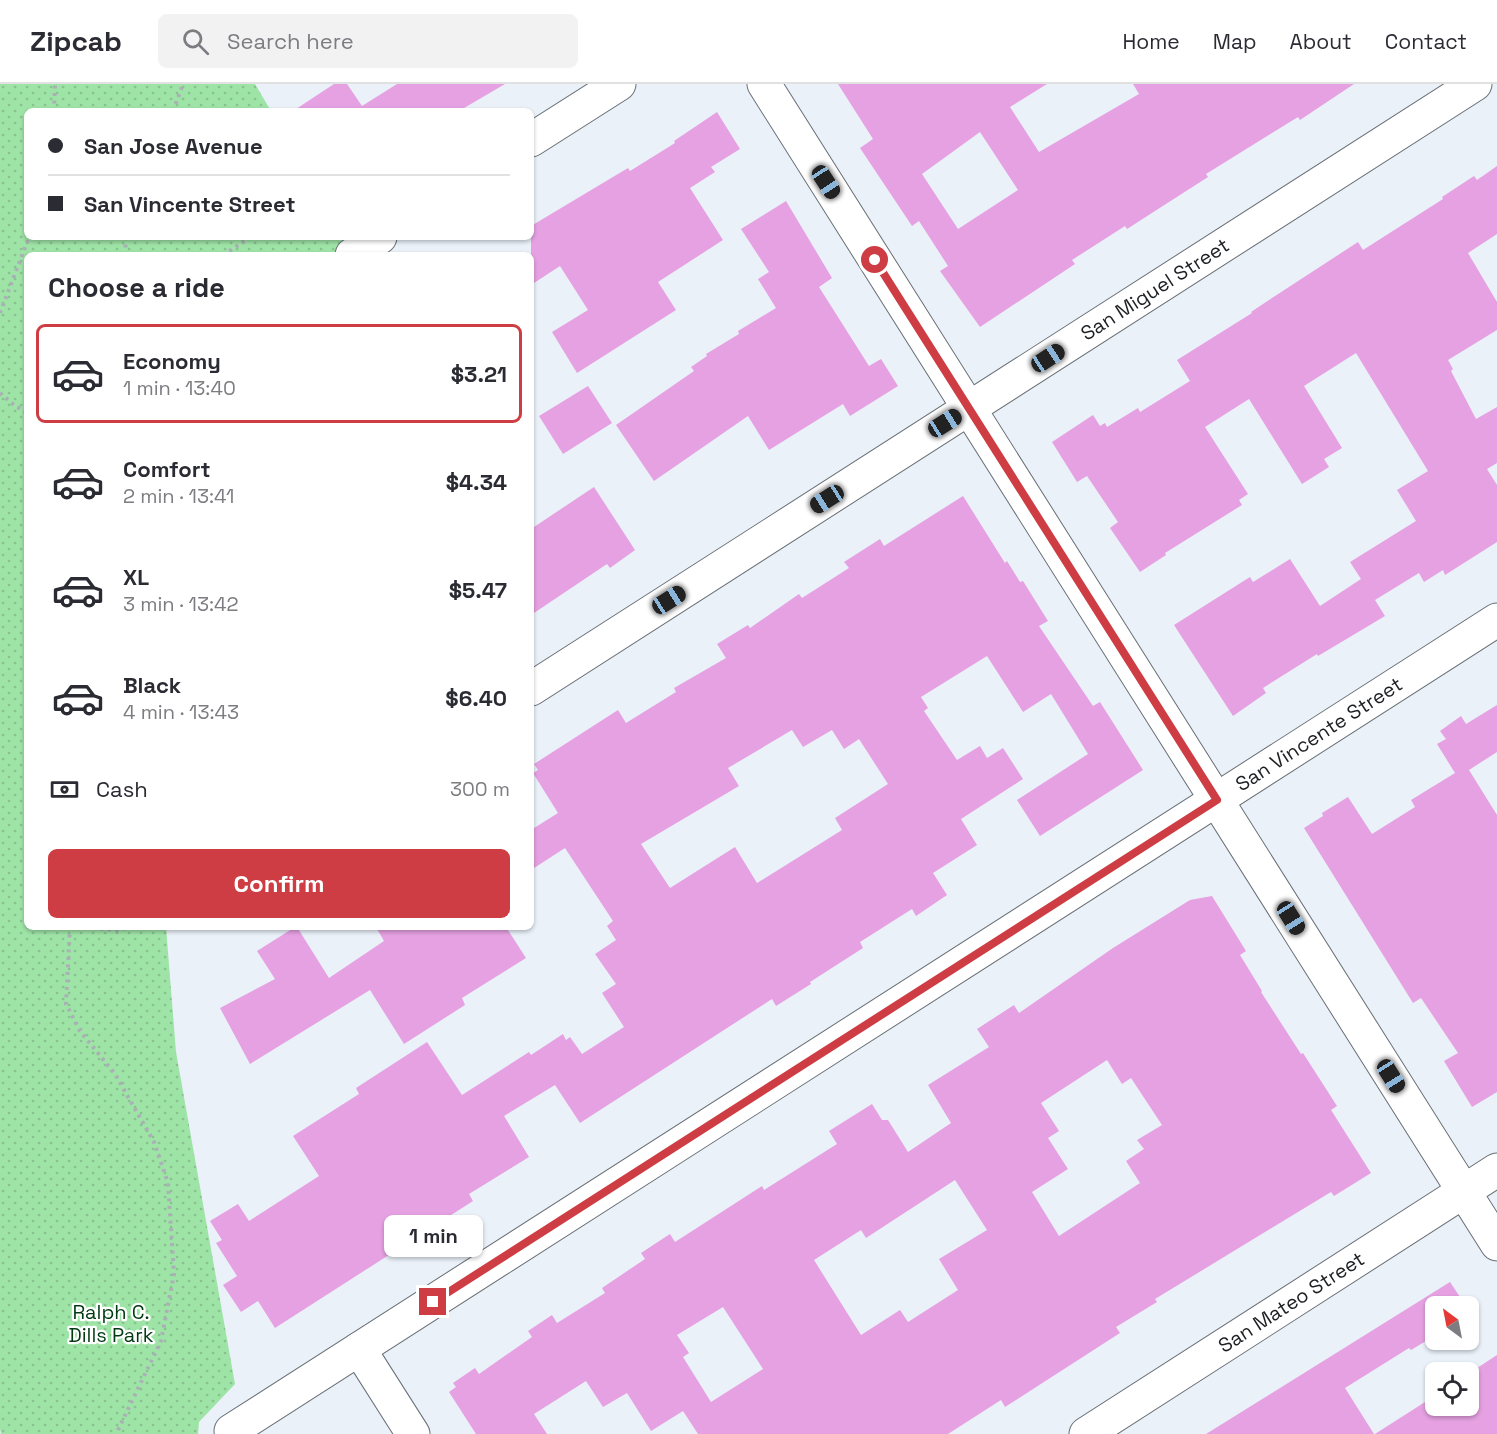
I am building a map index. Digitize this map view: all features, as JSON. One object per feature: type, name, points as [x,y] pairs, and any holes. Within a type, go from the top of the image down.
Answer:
[{"type":"street","points":[[534,138],[619,84]]},
{"type":"street","points":[[764,84],[1497,1244]]},
{"type":"street","name":"San Miguel Street","points":[[534,687],[1475,84]]},
{"type":"street","points":[[357,252],[375,240]]},
{"type":"street","name":"San Vincente Street","points":[[231,1431],[1497,620]]},
{"type":"street","name":"San Mateo Street","points":[[1086,1434],[1497,1170]]},
{"type":"street","points":[[359,1349],[413,1434]]},
{"type":"path","points":[[54,108],[55,84]]},
{"type":"path","points":[[174,108],[183,84]]},
{"type":"path","points":[[0,313],[28,240]]},
{"type":"path","points":[[228,252],[246,240]]},
{"type":"path","points":[[0,393],[24,411]]},
{"type":"path","points":[[70,930],[66,1004],[80,1031],[115,1074],[154,1142],[168,1183],[174,1274],[161,1341],[116,1434]]},
{"type":"green space","name":"Ralph C. Dills Park","points":[[0,84],[255,84],[269,108],[24,108],[24,240],[351,240],[358,252],[24,252],[24,930],[166,930],[176,1052],[235,1384],[199,1422],[198,1434],[1,1434]]},
{"type":"building","points":[[334,84],[347,84],[362,106],[397,84],[505,84],[464,108],[298,108]]},
{"type":"building","points":[[838,84],[1047,84],[1010,107],[1039,152],[1139,94],[1133,84],[1354,84],[1300,120],[1298,117],[1206,174],[1208,177],[1127,229],[1125,226],[1072,260],[1075,264],[980,327],[940,271],[948,266],[919,221],[912,226],[860,148],[873,139]],"holes":[[[980,132],[1018,190],[958,229],[922,174]]]},
{"type":"building","points":[[717,112],[740,149],[711,167],[715,172],[690,188],[723,240],[658,282],[676,310],[577,373],[552,332],[588,310],[560,266],[534,283],[534,252],[531,252],[531,240],[534,240],[534,224],[628,168],[630,171],[675,143],[674,141]]},
{"type":"building","points":[[1497,166],[1497,234],[1468,253],[1497,302],[1497,330],[1448,360],[1453,369],[1451,371],[1476,419],[1497,407],[1497,463],[1487,469],[1497,485],[1497,542],[1445,575],[1443,570],[1424,582],[1419,573],[1375,600],[1385,616],[1318,656],[1317,654],[1263,688],[1266,693],[1233,716],[1174,625],[1250,577],[1253,582],[1290,559],[1320,606],[1361,579],[1350,562],[1416,521],[1397,490],[1428,471],[1356,353],[1304,386],[1342,448],[1324,459],[1329,467],[1302,484],[1249,399],[1205,427],[1248,494],[1239,500],[1242,505],[1165,553],[1166,555],[1140,572],[1110,528],[1118,522],[1087,476],[1077,482],[1052,442],[1093,415],[1100,426],[1105,423],[1107,427],[1138,408],[1140,412],[1190,381],[1177,360],[1358,242],[1363,250],[1443,199],[1442,197],[1474,176],[1477,180]]},
{"type":"building","points":[[786,201],[832,278],[819,287],[869,366],[881,359],[898,386],[850,416],[843,404],[769,450],[748,416],[654,481],[616,425],[694,371],[691,367],[707,356],[706,354],[776,308],[758,279],[769,272],[741,229]]},
{"type":"building","points":[[588,386],[612,423],[563,454],[539,416]]},
{"type":"building","points":[[594,487],[635,550],[610,568],[607,564],[534,613],[534,527]]},
{"type":"building","points":[[963,496],[1005,563],[1007,561],[1020,582],[1023,581],[1048,621],[1039,626],[1093,706],[1100,702],[1143,770],[1040,836],[1017,800],[1088,754],[1051,694],[1023,712],[987,656],[921,697],[928,708],[924,711],[957,760],[980,746],[987,758],[1003,748],[1023,779],[961,819],[977,845],[933,873],[947,895],[916,916],[912,909],[860,942],[863,948],[810,982],[811,984],[776,1006],[772,999],[580,1123],[555,1085],[504,1116],[529,1157],[469,1194],[473,1201],[275,1328],[258,1301],[241,1312],[223,1285],[237,1276],[216,1243],[222,1240],[210,1221],[238,1204],[249,1221],[319,1176],[293,1136],[359,1094],[356,1088],[427,1042],[462,1095],[529,1052],[531,1055],[563,1034],[566,1040],[570,1037],[582,1054],[624,1027],[602,993],[616,984],[595,954],[616,940],[607,926],[613,921],[565,848],[534,868],[534,828],[558,813],[534,775],[538,770],[534,764],[618,710],[626,723],[676,692],[674,688],[726,658],[717,644],[748,625],[750,628],[799,594],[802,598],[849,568],[844,562],[880,539],[884,546]],"holes":[[[792,730],[803,747],[832,730],[844,749],[859,739],[888,784],[835,818],[842,830],[757,883],[735,847],[670,888],[641,844],[739,786],[728,768]]]},
{"type":"building","points":[[1497,705],[1497,752],[1469,770],[1497,815],[1497,1092],[1472,1107],[1444,1061],[1458,1053],[1421,998],[1413,1003],[1304,828],[1323,816],[1322,813],[1348,797],[1372,834],[1415,807],[1411,800],[1455,773],[1437,744],[1446,739],[1440,731],[1461,716],[1466,724]]},
{"type":"building","points":[[1212,896],[1246,951],[1240,955],[1261,992],[1337,1106],[1331,1110],[1371,1173],[1334,1196],[1331,1192],[1155,1299],[1157,1302],[1116,1327],[1120,1333],[1005,1407],[1001,1400],[948,1434],[698,1434],[683,1411],[651,1431],[627,1393],[603,1407],[586,1381],[534,1414],[547,1434],[476,1434],[449,1392],[456,1387],[453,1383],[475,1368],[479,1374],[532,1337],[528,1331],[552,1315],[557,1323],[605,1293],[602,1288],[645,1259],[641,1253],[670,1234],[675,1242],[762,1186],[764,1190],[837,1144],[829,1131],[872,1104],[882,1120],[888,1120],[908,1152],[951,1123],[928,1085],[989,1047],[977,1029],[1014,1005],[1019,1013],[1113,948],[1190,900]],"holes":[[[1107,1060],[1122,1084],[1131,1078],[1162,1125],[1137,1140],[1144,1149],[1126,1161],[1140,1183],[1059,1236],[1032,1192],[1068,1169],[1048,1138],[1059,1131],[1041,1103]],[[955,1180],[987,1230],[939,1259],[958,1290],[908,1322],[900,1310],[861,1335],[814,1260],[861,1230],[866,1238]],[[723,1307],[763,1369],[711,1402],[683,1357],[689,1353],[677,1335]]]},
{"type":"building","points":[[290,930],[299,930],[329,978],[384,941],[378,930],[508,930],[526,958],[462,998],[465,1005],[404,1044],[370,990],[250,1064],[220,1008],[275,979],[257,951]]},
{"type":"building","points":[[1450,1282],[1459,1296],[1428,1296]]},
{"type":"building","points":[[1425,1298],[1425,1342],[1411,1350],[1409,1348],[1345,1388],[1374,1434],[1206,1434]]},
{"type":"building","points":[[1497,1355],[1497,1434],[1375,1434],[1425,1402],[1425,1416],[1479,1416],[1479,1367]]},
{"type":"route","points":[[433,1302],[1217,800],[875,260]]}]
